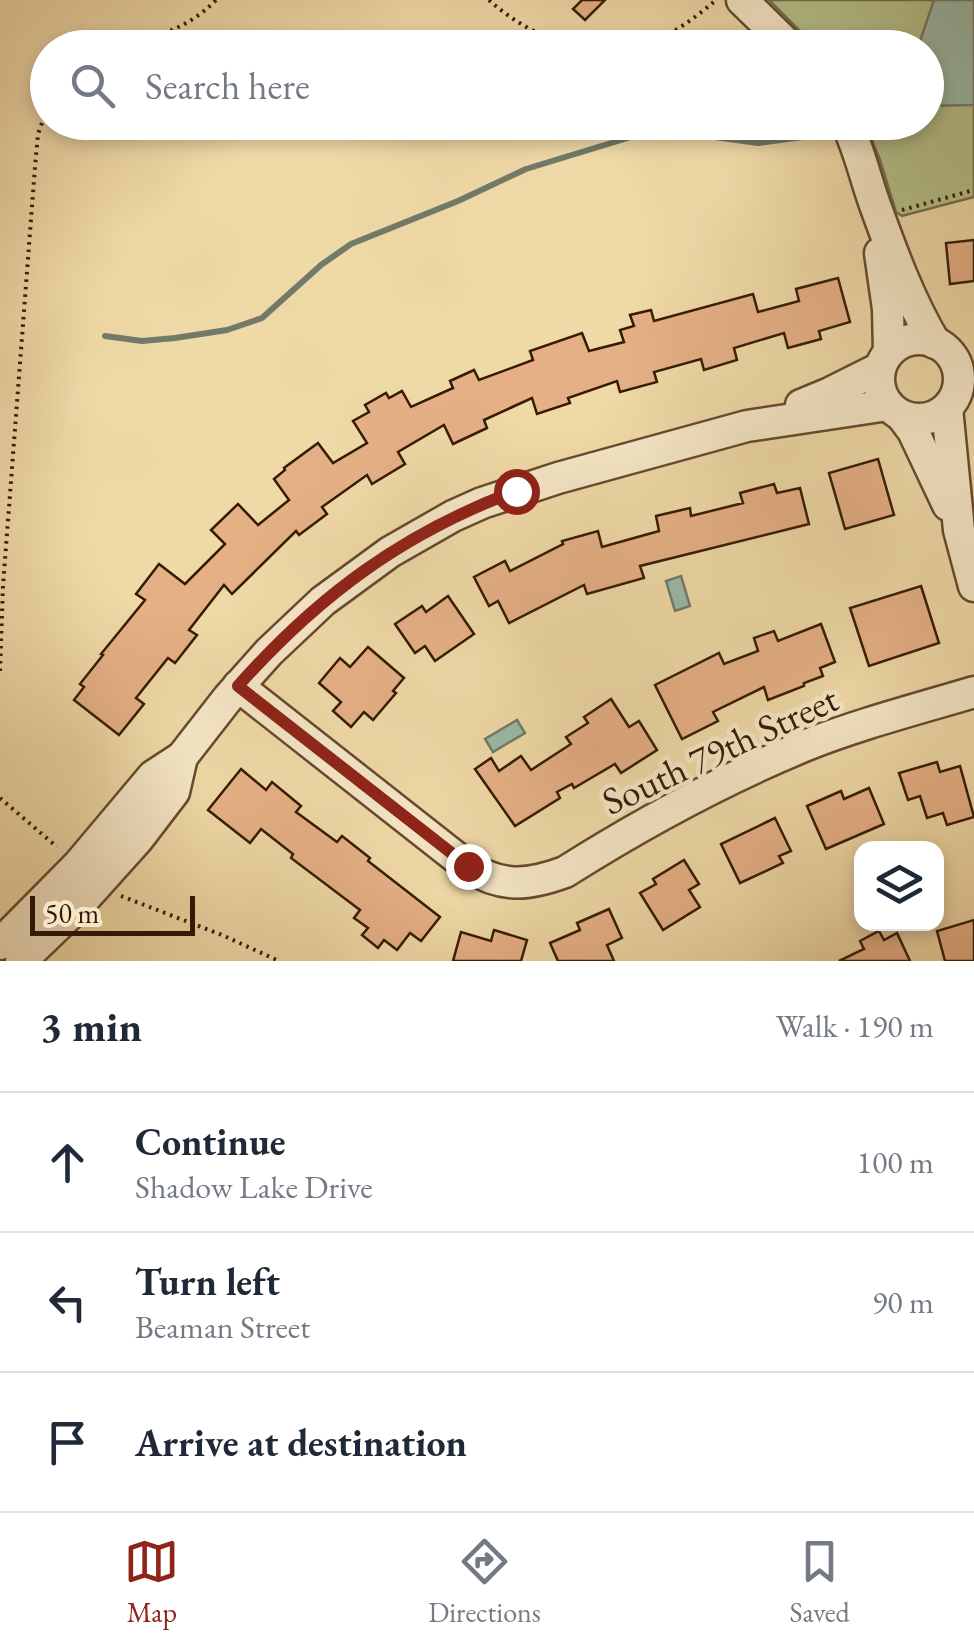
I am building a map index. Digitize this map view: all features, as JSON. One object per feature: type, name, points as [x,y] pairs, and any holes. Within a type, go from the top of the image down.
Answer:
[{"type":"street","points":[[742,0],[773,30]]},
{"type":"street","points":[[853,140],[885,206],[911,300],[952,347],[959,394],[959,530]]},
{"type":"street","points":[[885,206],[888,309],[880,388],[926,455],[959,530],[974,586]]},
{"type":"street","points":[[0,944],[78,864],[154,776],[182,758],[238,686],[293,627],[390,552],[454,516],[516,491],[747,426],[830,393],[884,360],[896,346],[915,339],[952,347]]},
{"type":"street","points":[[747,426],[894,410],[920,419],[939,414],[959,394]]},
{"type":"street","name":"South 79th Street","points":[[238,686],[468,866],[485,877],[522,884],[564,872],[649,821],[804,746],[974,692]]},
{"type":"street","points":[[22,961],[138,839],[174,792],[182,758]]},
{"type":"path","points":[[175,30],[193,21],[216,0]]},
{"type":"path","points":[[489,0],[532,30]]},
{"type":"path","points":[[675,30],[716,0]]},
{"type":"path","points":[[0,671],[1,588],[37,140]]},
{"type":"path","points":[[885,206],[974,190]]},
{"type":"path","points":[[0,798],[57,846]]},
{"type":"path","points":[[116,894],[279,961]]},
{"type":"green space","points":[[769,0],[974,0],[974,197],[902,216],[896,212],[872,140],[944,140],[944,30],[799,30]]},
{"type":"shaded area","points":[[934,0],[974,0],[974,105],[944,106],[944,30],[924,30]]},
{"type":"shaded area","points":[[681,576],[690,606],[675,611],[666,581]]},
{"type":"shaded area","points":[[517,720],[525,733],[493,752],[485,739]]},
{"type":"building","points":[[582,0],[605,0],[585,20],[573,9]]},
{"type":"building","points":[[974,240],[974,281],[950,284],[946,243]]},
{"type":"building","points":[[838,278],[850,322],[819,331],[821,339],[788,348],[784,333],[734,348],[737,360],[704,370],[701,359],[654,372],[657,382],[620,392],[617,381],[537,414],[532,398],[484,420],[487,428],[453,444],[444,425],[398,452],[405,464],[372,484],[367,475],[322,507],[327,514],[299,535],[296,531],[232,594],[224,585],[189,630],[197,635],[175,663],[168,658],[136,698],[144,704],[119,735],[74,700],[101,654],[145,600],[136,594],[159,564],[185,584],[225,544],[211,530],[238,504],[258,525],[289,500],[274,479],[284,468],[318,443],[333,463],[367,443],[353,421],[369,412],[365,405],[386,393],[389,398],[402,391],[411,407],[453,388],[450,381],[474,370],[479,380],[533,360],[530,351],[582,333],[589,351],[624,342],[620,330],[634,326],[630,315],[651,310],[654,321],[753,294],[758,312],[799,301],[796,289]]},
{"type":"building","points":[[878,459],[894,515],[845,529],[829,473]]},
{"type":"building","points":[[774,484],[777,493],[800,488],[809,524],[640,566],[644,578],[587,594],[584,585],[509,623],[498,601],[489,606],[474,577],[505,561],[510,571],[563,544],[562,541],[598,531],[602,547],[659,531],[656,516],[690,508],[691,516],[743,503],[740,493]]},
{"type":"building","points":[[921,586],[939,643],[869,666],[850,608]]},
{"type":"building","points":[[448,596],[474,634],[435,661],[425,646],[415,653],[395,624],[422,606],[426,612]]},
{"type":"building","points":[[821,624],[835,662],[820,668],[823,676],[768,700],[764,687],[713,712],[718,721],[682,739],[655,685],[719,653],[724,664],[758,651],[754,638],[774,631],[778,641]]},
{"type":"building","points":[[368,647],[404,678],[373,720],[364,712],[351,727],[333,711],[341,702],[319,683],[340,658],[350,667]]},
{"type":"building","points":[[611,699],[629,727],[639,721],[657,750],[621,773],[615,764],[574,788],[572,784],[557,792],[560,798],[515,826],[475,769],[491,758],[499,771],[521,756],[531,770],[571,744],[566,737],[588,723],[584,717]]},
{"type":"building","points":[[937,762],[940,772],[960,766],[974,817],[947,825],[943,813],[927,818],[920,796],[908,800],[899,773]]},
{"type":"building","points":[[241,769],[266,790],[272,782],[301,806],[296,812],[337,842],[342,836],[440,917],[421,941],[410,933],[397,950],[384,940],[378,948],[362,935],[368,928],[354,918],[360,910],[291,858],[293,854],[261,829],[250,843],[208,810]]},
{"type":"building","points":[[869,788],[884,824],[826,849],[807,806],[841,791],[844,799]]},
{"type":"building","points":[[775,818],[791,851],[779,856],[783,863],[740,883],[721,844]]},
{"type":"building","points":[[684,860],[699,884],[689,890],[700,907],[663,930],[640,893],[656,884],[653,879]]},
{"type":"building","points":[[609,909],[622,938],[607,945],[614,961],[558,961],[550,943],[580,930],[577,923]]},
{"type":"building","points":[[974,920],[974,961],[945,961],[937,931]]},
{"type":"building","points":[[494,930],[527,940],[521,961],[453,961],[461,932],[491,941]]},
{"type":"building","points":[[879,931],[884,940],[897,933],[910,961],[839,961],[864,949],[860,941]]},
{"type":"waterway","points":[[105,336],[142,341],[175,338],[227,330],[262,318],[321,265],[351,244],[526,169],[621,140]]},
{"type":"waterway","points":[[736,140],[780,140]]},
{"type":"route","points":[[468,866],[238,686],[293,627],[356,575],[454,516],[516,491]]}]
